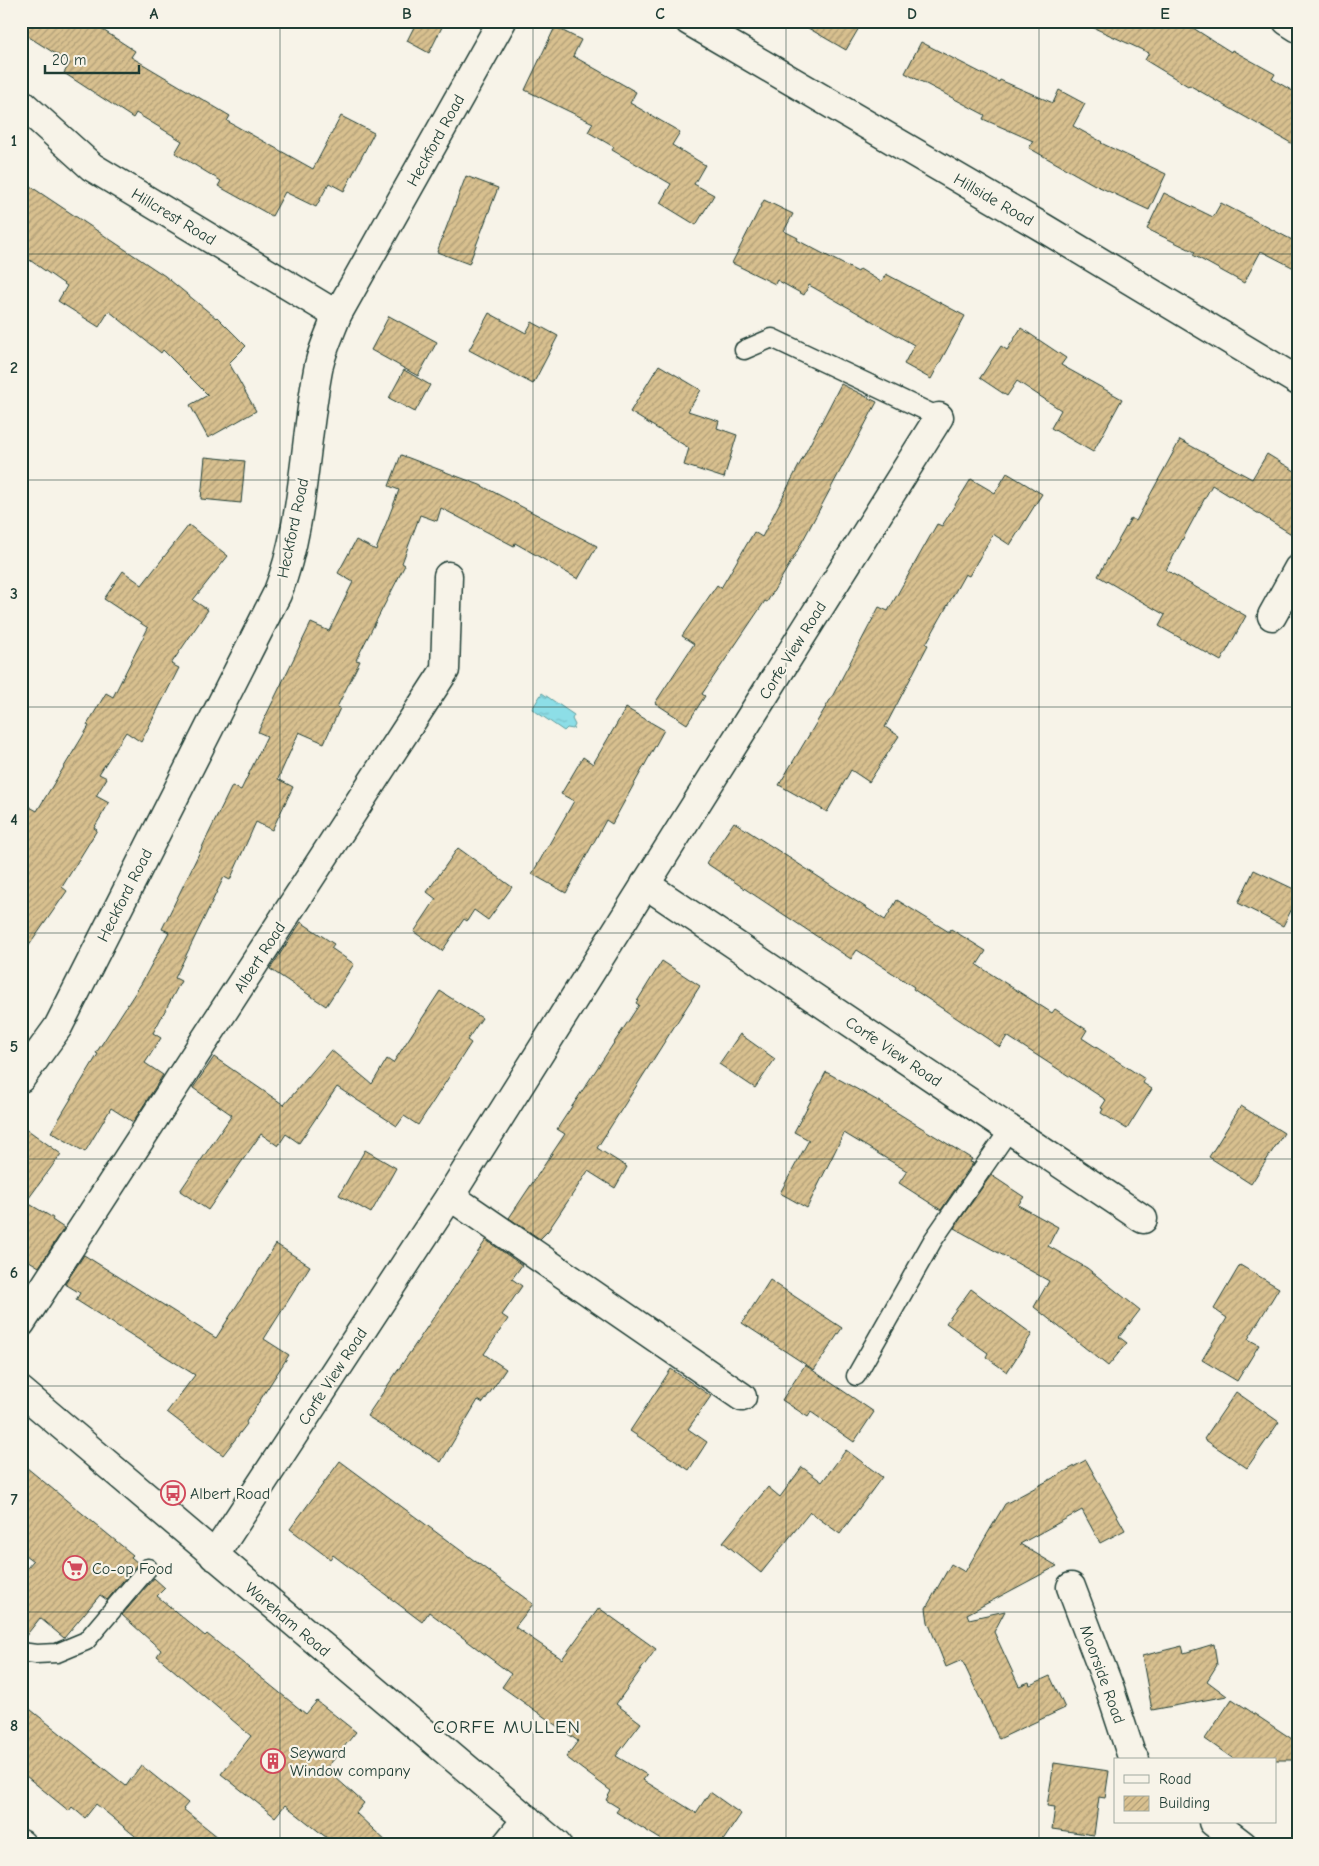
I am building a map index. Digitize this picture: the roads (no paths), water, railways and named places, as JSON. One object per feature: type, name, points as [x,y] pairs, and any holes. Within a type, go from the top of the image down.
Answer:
[{"type":"street","name":"Heckford Road","points":[[21,1078],[58,1027],[277,594],[286,571],[310,439],[319,364],[337,315],[502,21]]},
{"type":"street","name":"Hillside Road","points":[[688,21],[1042,227],[1298,381]]},
{"type":"street","points":[[1287,21],[1298,28]]},
{"type":"street","name":"Hillcrest Road","points":[[21,103],[92,167],[337,315]]},
{"type":"street","name":"Corfe View Road","points":[[214,1556],[450,1196],[939,417]]},
{"type":"street","points":[[1272,616],[1298,569]]},
{"type":"street","name":"Albert Road","points":[[21,1323],[445,670],[448,576]]},
{"type":"street","name":"Corfe View Road","points":[[646,884],[1143,1219]]},
{"type":"street","points":[[450,1196],[742,1397]]},
{"type":"street","name":"Wareham Road","points":[[21,1391],[557,1845]]},
{"type":"street","name":"Moorside Road","points":[[1071,1587],[1134,1758]]},
{"type":"street","points":[[506,1845],[527,1819]]},
{"type":"street","points":[[1216,1824],[1243,1845]]},
{"type":"lane","points":[[744,350],[772,338],[939,417]]},
{"type":"lane","points":[[856,1376],[933,1240],[1010,1130]]},
{"type":"lane","points":[[21,1652],[36,1654],[57,1653],[86,1641],[148,1568]]},
{"type":"water","points":[[542,693],[574,715],[572,719],[575,725],[573,729],[567,728],[564,731],[532,709]]},
{"type":"place","name":"Albert Road","points":[[173,1493]]},
{"type":"place","name":"Co-op Food","points":[[75,1568]]},
{"type":"place","name":"Seyward Window company","points":[[273,1761]]},
{"type":"district","name":"CORFE MULLEN","points":[[507,1726]]}]
